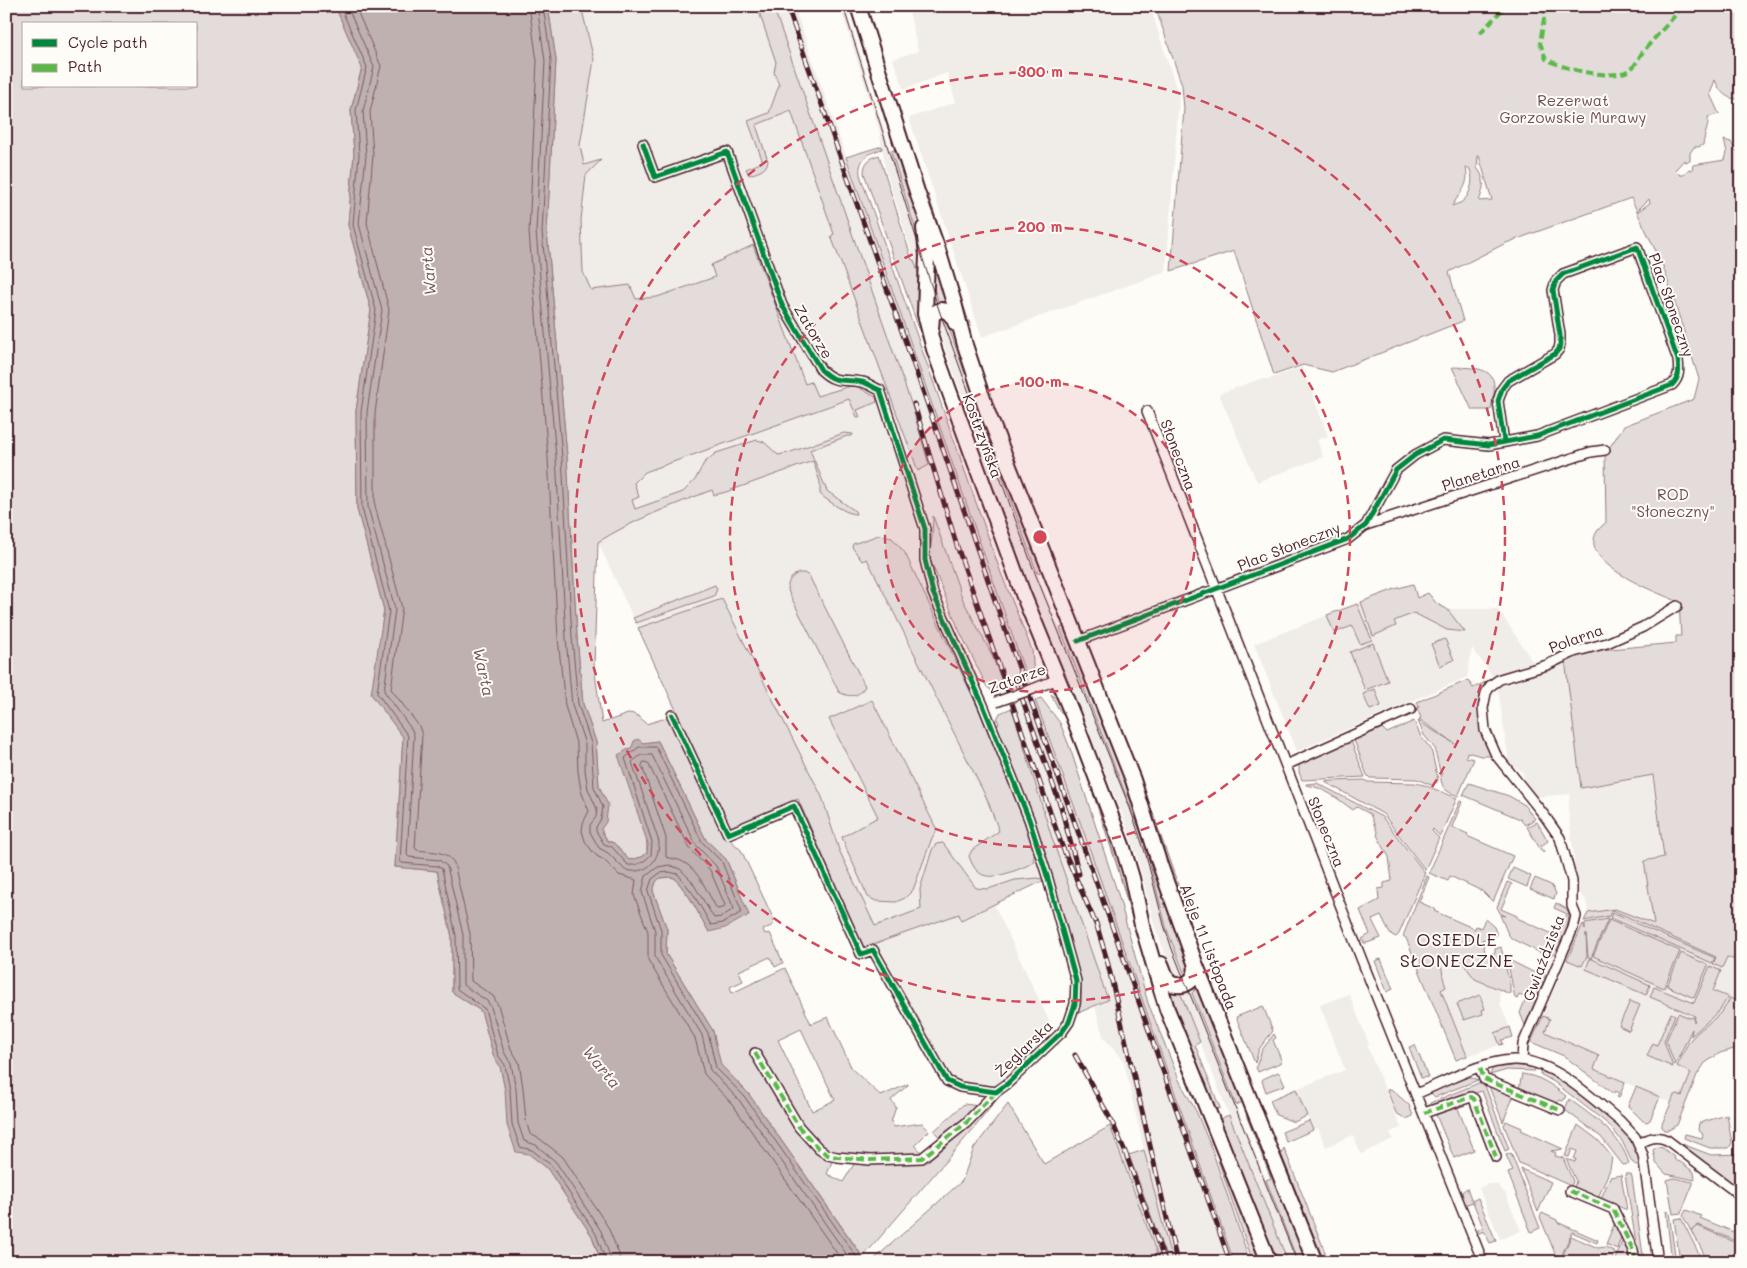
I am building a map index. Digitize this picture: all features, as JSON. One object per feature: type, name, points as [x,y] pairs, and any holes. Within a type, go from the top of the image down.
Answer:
[{"type":"main road","name":"Kostrzyńska","points":[[858,6],[918,195],[952,294],[965,345],[1007,463],[1078,641]]},
{"type":"main road","name":"Kostrzyńska","points":[[918,195],[926,240],[925,314],[934,349],[1016,576],[1058,679]]},
{"type":"main road","points":[[934,349],[930,320],[934,313],[941,310],[948,311],[953,316],[965,345]]},
{"type":"main road","name":"Aleje 11 Listopada","points":[[1078,641],[1133,780],[1195,963],[1315,1262]]},
{"type":"main road","points":[[1058,679],[1113,820],[1132,878],[1147,914],[1168,982],[1179,986],[1189,982],[1195,973],[1195,963]]},
{"type":"main road","points":[[1132,878],[1142,925],[1164,1000],[1269,1262]]},
{"type":"street","name":"Zatorze","points":[[644,144],[655,177],[727,152],[782,305],[821,370],[829,378],[862,382],[880,390],[925,529],[925,560],[933,592],[983,705],[1058,679]]},
{"type":"street","name":"Plac Słoneczny","points":[[1078,641],[1348,539],[1366,525],[1396,470],[1415,455],[1442,440],[1489,445],[1537,436],[1672,385],[1677,380],[1679,372],[1674,348],[1638,247],[1563,274],[1556,280],[1553,290],[1560,344],[1555,354],[1508,380],[1502,389],[1498,400],[1504,442]]},
{"type":"street","name":"Słoneczna","points":[[1146,411],[1483,1262]]},
{"type":"street","name":"Planetarna","points":[[1366,525],[1591,452],[1605,450]]},
{"type":"street","name":"Polarna","points":[[1486,693],[1490,686],[1500,679],[1607,642],[1643,627],[1677,606]]},
{"type":"street","name":"Gwiaździsta","points":[[1486,693],[1483,708],[1485,730],[1503,765],[1544,815],[1560,838],[1572,881],[1572,906],[1576,916],[1573,928],[1523,1044],[1522,1060]]},
{"type":"street","name":"Żeglarska","points":[[672,715],[728,834],[794,806],[861,954],[873,950],[947,1082],[960,1087],[996,1092],[1062,1032],[1069,1022],[1075,1004],[1076,981],[1036,838],[983,705]]},
{"type":"street","points":[[1286,765],[1411,709]]},
{"type":"street","points":[[755,1053],[799,1127],[819,1149],[837,1158],[870,1160],[922,1158],[966,1123],[996,1092]]},
{"type":"street","points":[[1416,1094],[1502,1061],[1522,1060],[1539,1064],[1564,1077],[1620,1121],[1639,1144],[1647,1180],[1658,1262]]},
{"type":"street","points":[[1480,1068],[1484,1079],[1560,1110]]},
{"type":"street","points":[[1424,1113],[1471,1097],[1474,1099],[1496,1156]]},
{"type":"street","points":[[1639,1144],[1654,1137],[1661,1137],[1667,1140],[1741,1196]]},
{"type":"street","points":[[1570,1191],[1613,1209],[1633,1250],[1635,1262]]},
{"type":"shaded area","points":[[581,6],[794,6],[973,523],[1110,906],[1234,1262],[1160,1262],[1110,1126],[1126,1157],[1144,1150],[1124,1062],[1103,1036],[1095,1006],[1108,1000],[1052,838],[1004,686],[991,653],[963,600],[933,518],[929,557],[936,620],[973,697],[1045,880],[992,900],[1050,1023],[996,1086],[971,1084],[947,1076],[874,944],[863,948],[798,799],[730,827],[598,542],[569,213],[594,60]]},
{"type":"shaded area","points":[[840,6],[845,6],[939,304],[1037,573],[1144,841],[1167,930],[1298,1262],[1288,1262],[1180,992],[1155,927],[1137,856],[1124,819],[1022,569],[919,275],[886,171],[879,129]]},
{"type":"shaded area","points":[[908,6],[1150,6],[1179,97],[1166,272],[982,337],[909,118],[956,102],[947,73],[904,89],[893,59],[918,51]]},
{"type":"shaded area","points":[[1302,367],[1328,436],[1317,440],[1323,457],[1257,482],[1219,394],[1260,379],[1269,379]]},
{"type":"shaded area","points":[[1395,589],[1464,632],[1447,609],[1498,609],[1538,670],[1565,659],[1653,775],[1664,856],[1644,861],[1741,914],[1741,1037],[1703,1058],[1682,1107],[1531,1042],[1588,913],[1586,900],[1578,891],[1568,809],[1570,794],[1535,797],[1527,787],[1522,771],[1509,763],[1499,694],[1493,677],[1472,648],[1467,677],[1297,751],[1254,644]]},
{"type":"shaded area","points":[[1422,942],[1453,950],[1475,979],[1499,990],[1501,1006],[1513,1037],[1502,1040],[1503,1044],[1467,1056]]},
{"type":"shaded area","points":[[1349,994],[1369,1044],[1367,1046],[1401,1128],[1390,1132],[1393,1139],[1361,1154],[1353,1135],[1326,1147],[1318,1128],[1313,1130],[1296,1089],[1345,1070],[1320,1005]]},
{"type":"shaded area","points":[[1488,1184],[1498,1185],[1505,1193],[1521,1231],[1500,1239],[1479,1188]]},
{"type":"green space","points":[[6,6],[335,6],[362,67],[351,110],[354,154],[348,225],[371,310],[356,411],[357,509],[384,610],[372,694],[403,737],[395,867],[437,871],[452,937],[452,992],[481,1011],[494,1057],[500,1066],[505,1090],[529,1154],[547,1168],[592,1236],[601,1262],[6,1262]]},
{"type":"green space","points":[[548,6],[581,6],[594,60],[580,145],[584,165],[601,160],[586,175],[581,220],[583,272],[591,290],[630,285],[636,299],[657,297],[715,277],[711,265],[753,245],[805,384],[811,382],[817,396],[854,385],[876,397],[877,402],[857,410],[860,417],[857,417],[849,399],[645,472],[634,483],[639,497],[632,500],[635,509],[683,492],[695,480],[704,463],[716,453],[757,440],[764,442],[778,455],[844,433],[853,434],[852,436],[847,436],[810,450],[827,491],[855,511],[856,514],[843,510],[820,494],[820,482],[813,461],[726,492],[714,495],[712,490],[654,513],[611,534],[598,542],[594,666],[602,723],[631,713],[640,717],[646,724],[666,718],[672,721],[727,837],[741,850],[774,920],[773,925],[763,930],[765,934],[770,933],[783,963],[775,967],[770,957],[739,971],[743,981],[730,987],[732,993],[785,968],[811,1024],[828,1017],[852,1069],[881,1096],[908,1084],[891,1100],[896,1107],[891,1122],[894,1127],[922,1123],[929,1131],[915,1145],[922,1153],[941,1139],[934,1131],[964,1104],[979,1106],[996,1096],[998,1098],[863,1257],[748,1093],[720,1065],[713,1031],[666,954],[667,929],[653,891],[656,882],[660,878],[675,878],[690,898],[709,932],[740,892],[726,859],[706,840],[658,741],[643,743],[647,853],[642,857],[629,860],[614,843],[608,841],[600,829],[605,800],[599,786],[596,742],[583,704],[577,637],[567,456],[547,232],[556,60]],"holes":[[[801,1029],[835,1100],[812,1111],[778,1040]],[[833,1159],[856,1161],[843,1182],[827,1174]]]},
{"type":"green space","points":[[757,6],[773,6],[912,406],[929,465],[918,471],[831,236],[834,234],[791,111],[756,125],[768,161],[765,167],[758,172],[749,175],[746,169],[763,162],[748,121],[769,113],[779,85],[774,72],[776,62]]},
{"type":"green space","points":[[1155,6],[1741,6],[1741,99],[1728,97],[1719,88],[1715,80],[1710,94],[1719,114],[1708,117],[1703,145],[1694,147],[1690,153],[1690,161],[1685,162],[1684,160],[1675,170],[1680,175],[1684,175],[1689,169],[1692,170],[1693,165],[1725,160],[1727,152],[1724,140],[1731,142],[1735,150],[1741,152],[1741,947],[1738,946],[1735,953],[1741,956],[1741,962],[1727,957],[1722,968],[1713,964],[1716,957],[1612,910],[1609,916],[1584,921],[1588,913],[1615,909],[1654,924],[1644,861],[1664,857],[1653,775],[1581,788],[1565,659],[1599,650],[1676,643],[1676,636],[1681,636],[1679,602],[1622,575],[1608,565],[1598,554],[1594,542],[1598,530],[1606,522],[1605,454],[1624,426],[1694,399],[1699,379],[1663,266],[1637,212],[1650,203],[1649,199],[1637,211],[1631,198],[1506,243],[1449,272],[1463,321],[1332,372],[1303,365],[1274,375],[1234,251],[1171,271],[1184,109],[1182,85]],"holes":[[[1479,156],[1492,200],[1479,201],[1483,184],[1482,176],[1477,168]],[[1466,168],[1469,168],[1471,172],[1471,187],[1464,200],[1452,206],[1467,180]]]},
{"type":"green space","points":[[882,146],[882,149],[868,155],[862,161],[860,175],[1001,573],[1032,650],[1034,676],[1027,678],[846,157]]},
{"type":"green space","points":[[896,149],[920,224],[923,253],[891,151]]},
{"type":"green space","points":[[879,155],[912,260],[914,260],[921,281],[922,327],[925,346],[864,173],[868,161]]},
{"type":"green space","points":[[928,194],[967,320],[971,326],[966,328],[926,199]]},
{"type":"green space","points":[[932,253],[949,303],[939,303],[933,286]]},
{"type":"green space","points":[[945,317],[951,322],[967,373],[965,374]]},
{"type":"green space","points":[[1452,367],[1478,369],[1489,374],[1493,379],[1494,389],[1491,410],[1472,410]]},
{"type":"green space","points":[[971,383],[1033,547],[1031,548],[1032,550],[1034,549],[1043,571],[1037,573],[969,384]]},
{"type":"green space","points":[[933,516],[963,600],[991,653],[1004,686],[992,691],[987,687],[959,630],[929,557]]},
{"type":"green space","points":[[879,535],[892,538],[905,553],[979,710],[1035,852],[1033,862],[1022,868],[997,876],[985,876],[976,870],[972,864],[969,856],[972,850],[999,831],[987,799],[867,559],[862,561],[852,547],[853,544]]},
{"type":"green space","points":[[798,573],[804,573],[809,576],[865,686],[857,694],[850,696],[839,692],[789,593],[789,582]]},
{"type":"green space","points":[[1413,584],[1417,598],[1428,593],[1437,604],[1447,609],[1465,632],[1447,630],[1414,613],[1394,621],[1396,626],[1373,636],[1361,602]]},
{"type":"green space","points":[[715,585],[717,589],[714,596],[636,623],[633,618]]},
{"type":"green space","points":[[722,599],[822,797],[839,850],[875,926],[921,909],[920,889],[932,850],[936,844],[943,843],[976,888],[988,889],[1015,880],[1038,878],[1045,880],[961,920],[959,914],[863,948],[798,799],[730,827],[638,628]]},
{"type":"green space","points":[[1357,604],[1372,640],[1360,644],[1352,626],[1334,633],[1327,615]]},
{"type":"green space","points":[[1065,626],[1122,770],[1158,882],[1187,959],[1188,969],[1185,975],[1167,930],[1144,841],[1060,628]]},
{"type":"green space","points":[[1445,639],[1454,660],[1440,666],[1431,644]]},
{"type":"green space","points":[[1373,643],[1388,681],[1365,690],[1350,652]]},
{"type":"green space","points":[[1498,676],[1481,699],[1494,756],[1481,756],[1467,752],[1466,757],[1474,759],[1458,796],[1443,787],[1436,750],[1424,735],[1418,721],[1455,744],[1419,719],[1421,718],[1417,702],[1468,680],[1473,688]]},
{"type":"green space","points":[[1375,689],[1381,706],[1370,710],[1363,694]]},
{"type":"green space","points":[[1051,694],[1061,702],[1074,739],[1066,719]]},
{"type":"green space","points":[[1041,698],[1060,723],[1070,748],[1118,894],[1148,1003],[1180,1082],[1196,1111],[1211,1147],[1250,1262],[1234,1262],[1083,830],[1035,700]]},
{"type":"green space","points":[[872,700],[937,830],[932,838],[913,890],[905,898],[896,902],[876,901],[868,897],[842,837],[878,817],[829,719]]},
{"type":"green space","points":[[1012,708],[1052,838],[1108,1000],[1078,1013],[1081,1003],[1081,988],[1039,834],[996,726],[999,724],[997,719],[1000,713]]},
{"type":"green space","points":[[1414,721],[1421,737],[1431,749],[1437,782],[1431,785],[1417,779],[1370,778],[1367,775],[1354,740],[1382,728],[1387,733]]},
{"type":"green space","points":[[1351,741],[1365,777],[1302,780],[1299,764]]},
{"type":"green space","points":[[1081,756],[1105,823],[1152,985],[1193,1089],[1187,1081],[1153,993],[1118,869]]},
{"type":"green space","points":[[1364,780],[1368,782],[1415,783],[1457,798],[1440,836],[1433,829],[1432,831],[1439,838],[1425,870],[1383,814],[1325,782]]},
{"type":"green space","points":[[1317,783],[1382,817],[1425,873],[1396,937],[1390,934],[1381,916],[1372,920],[1381,938],[1367,943],[1364,943],[1362,939],[1370,934],[1360,910],[1379,900],[1378,889],[1384,888],[1384,883],[1392,881],[1389,857],[1377,835],[1370,814],[1357,807],[1353,810],[1325,791],[1306,785]]},
{"type":"green space","points":[[1469,783],[1509,796],[1523,804],[1535,819],[1525,825],[1520,819],[1463,795]]},
{"type":"green space","points":[[1146,794],[1189,916],[1189,929],[1144,795]]},
{"type":"green space","points":[[1460,801],[1462,802],[1452,827],[1468,834],[1467,836],[1513,856],[1493,902],[1482,891],[1450,876],[1448,881],[1429,873]]},
{"type":"green space","points":[[1537,822],[1548,841],[1541,846],[1544,851],[1542,852],[1527,827]]},
{"type":"green space","points":[[1513,868],[1531,876],[1527,887],[1508,879]]},
{"type":"green space","points":[[1427,876],[1429,877],[1419,902],[1435,909],[1434,911],[1475,929],[1476,926],[1481,928],[1485,919],[1494,927],[1497,935],[1482,940],[1486,955],[1495,953],[1495,949],[1501,947],[1510,985],[1510,994],[1475,979],[1456,954],[1440,961],[1446,987],[1441,990],[1467,1056],[1456,1060],[1417,965],[1421,963],[1420,959],[1415,960],[1406,938],[1403,936]]},
{"type":"green space","points":[[1535,878],[1551,885],[1556,893],[1554,899],[1530,889]]},
{"type":"green space","points":[[1507,882],[1512,884],[1501,909],[1517,916],[1517,918],[1557,936],[1567,914],[1554,908],[1556,903],[1566,909],[1569,919],[1568,925],[1555,954],[1547,956],[1512,939],[1508,934],[1500,915],[1505,916],[1500,913],[1497,907]]},
{"type":"green space","points":[[1612,913],[1715,958],[1712,963],[1610,918]]},
{"type":"green space","points":[[1608,919],[1591,958],[1588,957],[1586,934],[1587,956],[1582,966],[1567,960],[1583,924],[1585,930],[1585,923]]},
{"type":"green space","points":[[1609,920],[1680,951],[1664,988],[1593,956]]},
{"type":"green space","points":[[1681,953],[1708,965],[1694,998],[1667,986]]},
{"type":"green space","points":[[1590,958],[1650,985],[1646,995],[1586,969]]},
{"type":"green space","points":[[1381,959],[1393,989],[1387,992],[1375,961]]},
{"type":"green space","points":[[1507,959],[1539,975],[1542,970],[1545,974],[1545,979],[1525,1025],[1520,1013],[1526,998],[1519,995],[1517,999],[1515,998]]},
{"type":"green space","points":[[1710,966],[1721,971],[1713,991],[1728,997],[1720,1010],[1691,1036],[1692,1029],[1675,1065],[1666,1041],[1678,1013],[1690,1018],[1694,1017],[1694,1022],[1695,1016],[1650,997],[1654,987],[1694,1003]]},
{"type":"green space","points":[[1740,984],[1741,1047],[1720,1053],[1705,1063],[1697,1075],[1677,1125],[1669,1130],[1665,1130],[1662,1124],[1674,1096],[1677,1094],[1682,1096],[1691,1073],[1677,1066],[1685,1048],[1697,1033],[1723,1010],[1730,998],[1734,1000]]},
{"type":"green space","points":[[1198,987],[1245,1101],[1236,1105],[1192,993]]},
{"type":"green space","points":[[1168,991],[1180,992],[1200,1042],[1195,1045],[1220,1108],[1214,1110]]},
{"type":"green space","points":[[1480,995],[1485,1009],[1482,1010],[1483,1014],[1464,1020],[1457,1004]]},
{"type":"green space","points":[[1630,1001],[1640,1005],[1629,1031],[1619,1026]]},
{"type":"green space","points":[[1263,1006],[1273,1031],[1259,1049],[1255,1063],[1236,1017]]},
{"type":"green space","points":[[1671,1013],[1675,1015],[1664,1041],[1673,1067],[1647,1056],[1653,1043],[1657,1045]]},
{"type":"green space","points":[[1543,1016],[1550,1019],[1545,1032],[1599,1056],[1594,1069],[1625,1082],[1619,1098],[1617,1097],[1619,1093],[1615,1091],[1614,1094],[1564,1056],[1531,1042]]},
{"type":"green space","points":[[1510,1027],[1513,1037],[1502,1040],[1503,1044],[1500,1045],[1495,1033]]},
{"type":"green space","points":[[1274,1034],[1276,1038],[1273,1040],[1282,1062],[1258,1072],[1256,1067],[1262,1050]]},
{"type":"green space","points":[[1415,1045],[1428,1077],[1421,1078],[1409,1047]]},
{"type":"green space","points":[[1521,1065],[1536,1068],[1534,1071],[1507,1070],[1490,1075],[1493,1068]]},
{"type":"green space","points":[[1541,1069],[1574,1088],[1612,1118],[1628,1135],[1640,1164],[1636,1165],[1632,1162],[1622,1141],[1608,1124],[1554,1082],[1540,1074]]},
{"type":"green space","points":[[1278,1072],[1285,1085],[1266,1092],[1263,1079]]},
{"type":"green space","points":[[1522,1074],[1540,1079],[1566,1096],[1563,1101],[1559,1100],[1557,1105],[1519,1089]]},
{"type":"green space","points":[[1469,1077],[1478,1080],[1435,1097],[1430,1092]]},
{"type":"green space","points":[[1481,1082],[1484,1083],[1509,1149],[1505,1151],[1482,1091],[1430,1107],[1430,1103]]},
{"type":"green space","points":[[1488,1084],[1514,1095],[1503,1122]]},
{"type":"green space","points":[[1636,1087],[1660,1097],[1650,1120],[1647,1122],[1643,1121],[1628,1106]]},
{"type":"green space","points":[[1296,1089],[1307,1116],[1294,1122],[1276,1115],[1270,1100]]},
{"type":"green space","points":[[1391,1089],[1409,1105],[1413,1116],[1406,1119],[1396,1113],[1387,1090]]},
{"type":"green space","points":[[1569,1099],[1613,1135],[1625,1153],[1629,1164],[1623,1165],[1601,1137],[1565,1110]]},
{"type":"green space","points":[[1456,1103],[1474,1150],[1454,1158],[1436,1115],[1451,1108]]},
{"type":"green space","points":[[1008,1104],[1044,1164],[1110,1126],[1160,1262],[871,1262],[962,1181],[974,1148]]},
{"type":"green space","points":[[1250,1113],[1309,1262],[1298,1262],[1266,1180],[1271,1178],[1246,1115]]},
{"type":"green space","points":[[1229,1115],[1288,1262],[1276,1262],[1217,1120]]},
{"type":"green space","points":[[1727,1115],[1732,1143],[1729,1148],[1710,1148],[1684,1138],[1685,1134],[1702,1138],[1703,1134],[1698,1130],[1699,1123]]},
{"type":"green space","points":[[1309,1121],[1313,1130],[1286,1142],[1282,1132]]},
{"type":"green space","points":[[1506,1121],[1563,1149],[1551,1151],[1556,1153],[1555,1156],[1563,1158],[1573,1181],[1571,1186],[1519,1163],[1504,1125]]},
{"type":"green space","points":[[1578,1125],[1598,1140],[1612,1157],[1610,1169],[1598,1198],[1574,1187],[1576,1181],[1566,1159],[1575,1162],[1576,1159],[1574,1159],[1577,1151],[1572,1149],[1569,1157],[1565,1156]]},
{"type":"green space","points":[[1677,1142],[1711,1155],[1741,1154],[1741,1192]]},
{"type":"green space","points":[[1657,1147],[1663,1148],[1674,1159],[1694,1172],[1695,1180],[1666,1174],[1656,1163],[1653,1150]]},
{"type":"green space","points":[[1284,1148],[1329,1262],[1324,1262],[1281,1154]]},
{"type":"green space","points":[[1144,1150],[1172,1262],[1168,1262],[1129,1155]]},
{"type":"green space","points":[[1511,1153],[1540,1228],[1531,1232],[1508,1173],[1513,1171],[1506,1155]]},
{"type":"green space","points":[[1221,1157],[1263,1262],[1253,1262],[1218,1160]]},
{"type":"green space","points":[[1521,1169],[1551,1182],[1538,1212]]},
{"type":"green space","points":[[1625,1174],[1631,1174],[1632,1177],[1644,1262],[1639,1262]]},
{"type":"green space","points":[[1621,1175],[1627,1210],[1601,1199],[1610,1177]]},
{"type":"green space","points":[[1674,1178],[1693,1182],[1693,1184],[1681,1213],[1673,1214],[1667,1180]]},
{"type":"green space","points":[[1467,1188],[1472,1201],[1478,1198],[1496,1241],[1490,1243],[1484,1231],[1477,1232],[1483,1227],[1473,1202],[1464,1203],[1462,1192]]},
{"type":"green space","points":[[1686,1210],[1741,1235],[1741,1243],[1698,1225],[1691,1231],[1683,1216]]},
{"type":"green space","points":[[1666,1211],[1669,1213],[1676,1262],[1672,1262]]},
{"type":"green space","points":[[1542,1213],[1557,1220],[1557,1222],[1598,1240],[1597,1243],[1572,1232],[1560,1259],[1556,1256],[1540,1217]]},
{"type":"green space","points":[[1681,1218],[1703,1262],[1680,1262],[1674,1219]]},
{"type":"green space","points":[[1616,1220],[1622,1234],[1617,1249],[1606,1244]]},
{"type":"green space","points":[[1698,1226],[1741,1245],[1741,1262],[1708,1262],[1692,1231]]},
{"type":"green space","points":[[1571,1236],[1598,1248],[1606,1247],[1615,1252],[1611,1262],[1570,1262],[1562,1258]]},
{"type":"green space","points":[[1624,1237],[1629,1248],[1631,1262],[1614,1262]]},
{"type":"water","name":"Warta","points":[[335,6],[548,6],[556,60],[547,232],[567,456],[577,637],[583,704],[596,742],[599,786],[608,805],[606,822],[601,829],[607,841],[614,843],[629,860],[642,857],[647,853],[648,844],[618,755],[632,747],[634,741],[638,739],[643,743],[658,741],[706,840],[726,859],[749,915],[725,928],[709,932],[690,898],[675,878],[660,878],[656,882],[653,891],[667,929],[666,954],[713,1031],[721,1065],[748,1093],[866,1262],[601,1262],[592,1236],[547,1168],[529,1154],[516,1152],[507,1125],[505,1090],[500,1066],[494,1057],[481,1011],[452,992],[452,937],[437,871],[395,867],[403,737],[371,694],[384,610],[357,509],[356,411],[371,310],[348,225],[354,154],[351,110],[362,68]]},
{"type":"tram line","points":[[843,6],[939,310],[1033,568],[1130,808],[1146,855],[1172,949],[1297,1262]]},
{"type":"railway","points":[[787,6],[1001,618],[1230,1262]]},
{"type":"railway","points":[[914,404],[957,546],[1062,846],[1098,929]]},
{"type":"railway","points":[[1015,679],[1065,818]]},
{"type":"railway","points":[[1062,811],[1079,874]]},
{"type":"railway","points":[[1096,923],[1107,960],[1177,1262]]},
{"type":"railway","points":[[1075,1055],[1111,1120],[1124,1149],[1165,1262]]},
{"type":"marked path","points":[[1480,33],[1506,6]]},
{"type":"marked path","points":[[1546,6],[1540,43],[1546,59],[1564,67],[1601,74],[1623,73],[1631,69],[1642,53],[1683,6]]},
{"type":"marked path","points":[[755,1053],[799,1127],[819,1149],[828,1155],[837,1157],[870,1160],[922,1158],[966,1123],[996,1092]]},
{"type":"marked path","points":[[1480,1068],[1484,1079],[1560,1110]]},
{"type":"marked path","points":[[1424,1113],[1471,1097],[1474,1099],[1496,1157]]},
{"type":"marked path","points":[[1570,1191],[1613,1209],[1633,1250],[1635,1262]]},
{"type":"cycle path","points":[[643,144],[655,177],[727,152],[782,305],[821,370],[831,378],[862,382],[880,390],[925,529],[925,560],[933,593],[983,705],[1029,819],[1048,879],[1076,981],[1075,1004],[1069,1022],[1062,1032],[996,1092],[960,1087],[947,1081],[873,950],[861,954],[794,806],[728,834],[672,715]]},
{"type":"cycle path","points":[[1078,641],[1348,539],[1366,525],[1396,470],[1415,455],[1443,440],[1489,445],[1537,436],[1672,385],[1678,376],[1678,360],[1637,247],[1563,274],[1556,281],[1553,290],[1560,335],[1559,349],[1555,354],[1508,381],[1502,389],[1498,401],[1504,442]]},
{"type":"district","name":"OSIEDLE SŁONECZNE","points":[[1457,950]]},
{"type":"park label","name":"Rezerwat Gorzowskie Murawy","points":[[1573,110]]},
{"type":"park label","name":"ROD \"Słoneczny\"","points":[[1673,504]]}]
